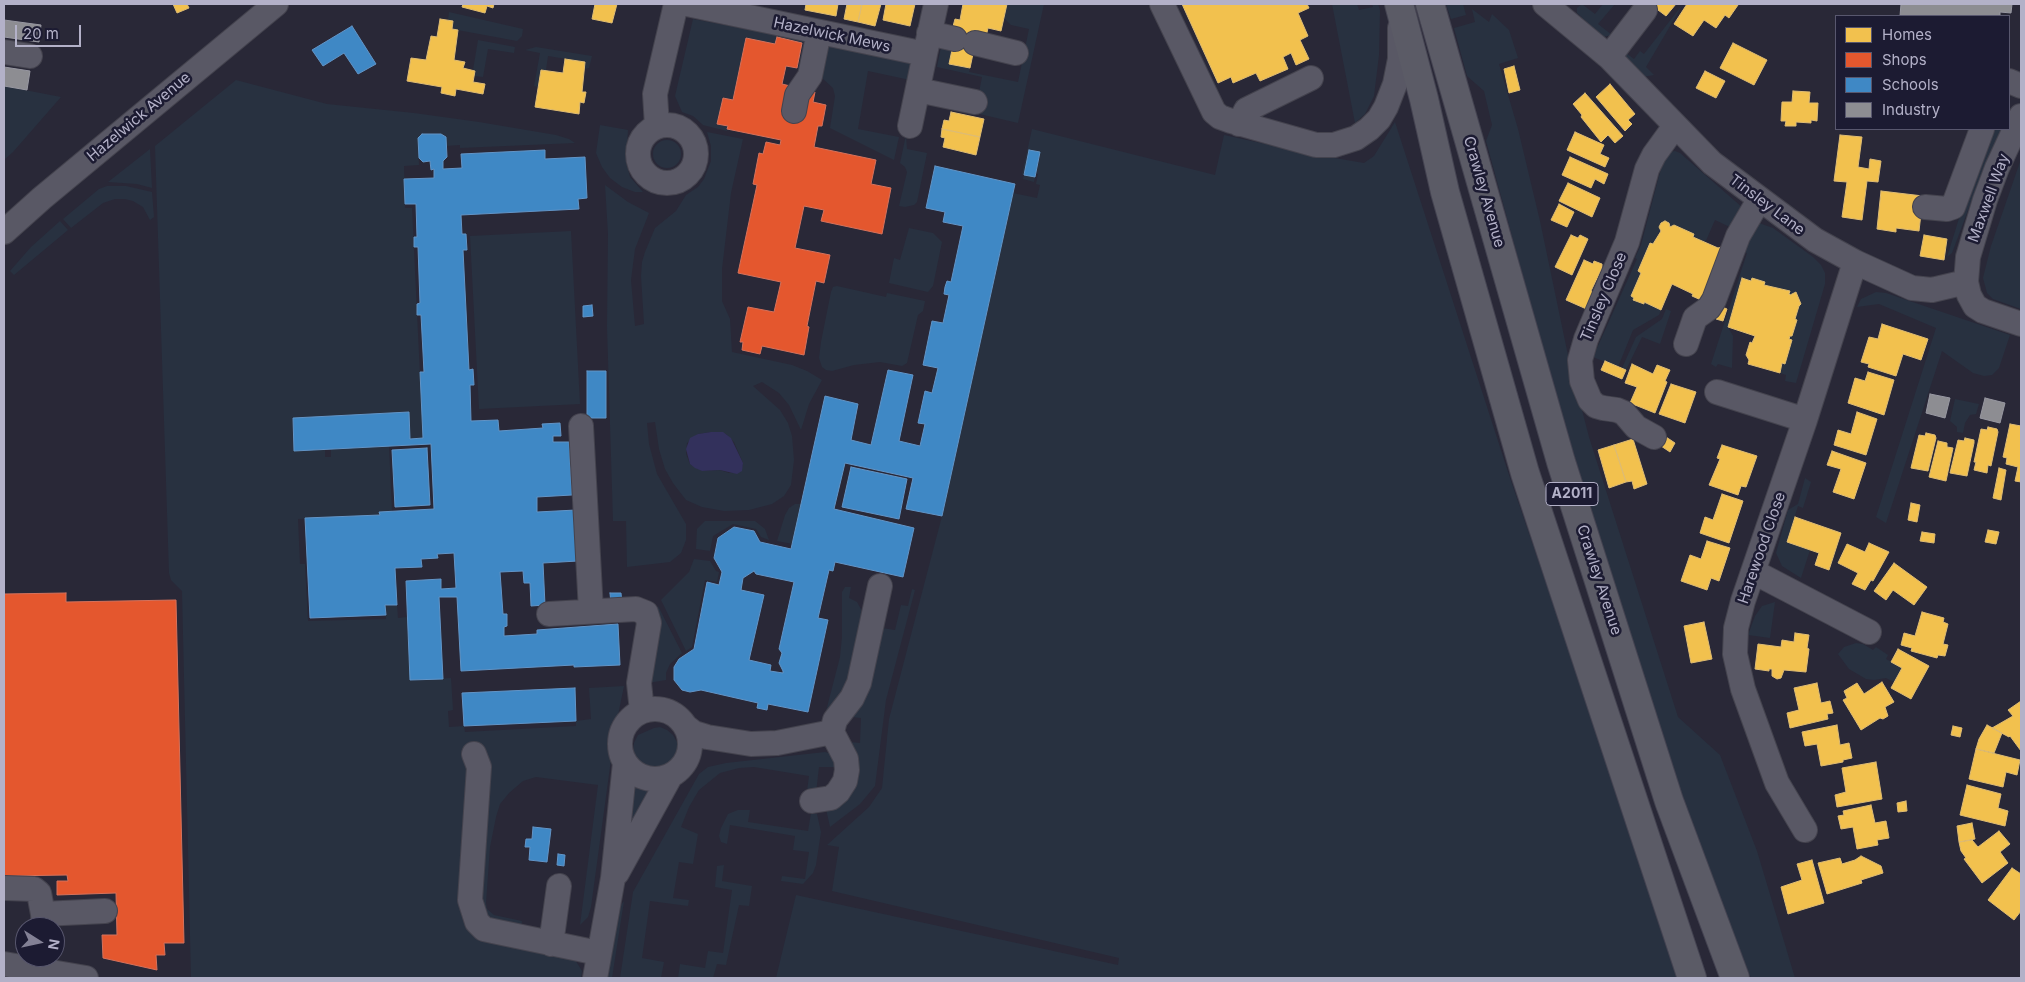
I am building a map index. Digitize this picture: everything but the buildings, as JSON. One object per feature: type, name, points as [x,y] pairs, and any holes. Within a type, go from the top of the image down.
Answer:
[{"type":"main road","name":"A2011","points":[[1398,4],[1424,99],[1445,192],[1525,473],[1692,978]]},
{"type":"main road","name":"Crawley Avenue","points":[[1430,4],[1567,481],[1669,801],[1735,978]]},
{"type":"street","name":"Hazelwick Avenue","points":[[4,232],[42,198],[276,4]]},
{"type":"street","points":[[657,126],[655,94],[676,4]]},
{"type":"street","name":"Hazelwick Mews","points":[[687,4],[725,8],[818,32],[927,44],[965,41],[1016,52]]},
{"type":"street","points":[[910,126],[936,4]]},
{"type":"street","points":[[1162,4],[1211,108],[1220,117],[1297,141],[1322,145],[1334,145],[1350,140],[1369,130],[1379,119],[1386,107],[1397,76],[1401,48],[1398,4]]},
{"type":"street","name":"Tinsley Lane","points":[[1558,8],[1608,56],[1712,163],[1815,240],[1854,262],[1905,285],[1922,290],[1932,290],[1966,282]]},
{"type":"street","points":[[1608,56],[1645,10]]},
{"type":"street","points":[[794,111],[799,91],[810,76],[818,32]]},
{"type":"street","points":[[4,52],[30,56]]},
{"type":"street","points":[[1235,122],[1246,110],[1311,78]]},
{"type":"street","points":[[918,90],[975,102]]},
{"type":"street","name":"Maxwell Way","points":[[1966,282],[1968,258],[1985,200],[1997,168],[2021,116]]},
{"type":"street","name":"Tinsley Close","points":[[1654,437],[1636,427],[1624,413],[1596,406],[1590,400],[1582,381],[1580,360],[1586,339],[1627,242],[1647,169],[1654,154],[1675,126]]},
{"type":"street","points":[[1925,207],[1947,209],[1953,207],[1982,130]]},
{"type":"street","points":[[1686,344],[1694,321],[1709,308],[1714,300],[1738,236],[1759,200]]},
{"type":"street","name":"Harewood Close","points":[[1805,830],[1777,783],[1743,689],[1735,654],[1736,628],[1805,420],[1854,262]]},
{"type":"street","points":[[1966,282],[1975,306],[1983,311],[2021,324]]},
{"type":"street","points":[[1717,392],[1805,420]]},
{"type":"street","points":[[581,426],[591,611]]},
{"type":"street","points":[[1754,572],[1868,632]]},
{"type":"street","points":[[812,801],[822,801],[831,798],[838,792],[845,781],[846,759],[832,732],[835,720],[852,698],[859,683],[880,586]]},
{"type":"street","points":[[549,614],[640,609],[648,614],[649,623],[639,684],[642,711]]},
{"type":"street","points":[[737,742],[708,747],[690,756],[678,769],[658,780],[644,778],[631,771],[625,763],[619,747],[621,733],[630,719],[642,711],[656,709],[666,711],[675,716],[697,734],[737,742],[770,744],[832,732]]},
{"type":"street","points":[[613,878],[678,769],[690,743],[685,726]]},
{"type":"street","points":[[474,754],[479,767],[470,886],[470,900],[474,916],[484,929],[598,953]]},
{"type":"street","points":[[595,978],[613,878],[625,763]]},
{"type":"street","points":[[551,944],[559,886]]},
{"type":"street","points":[[5,888],[34,889],[39,893],[43,917]]},
{"type":"street","points":[[64,917],[105,911]]},
{"type":"street","points":[[51,967],[86,978]]},
{"type":"shaded area","points":[[1007,4],[1044,4],[1018,123],[975,113],[982,77],[937,67],[942,42],[954,45],[950,64],[970,68],[969,72],[1018,82],[1029,29],[1011,25],[1004,18]]},
{"type":"shaded area","points":[[1332,4],[1357,4],[1359,10],[1373,7],[1372,4],[1378,4],[1380,10],[1379,55],[1374,96],[1365,114],[1355,123]]},
{"type":"shaded area","points":[[1446,4],[1463,4],[1466,15],[1451,19]]},
{"type":"shaded area","points":[[1582,4],[1595,14],[1603,4],[1615,4],[1598,24],[1612,35],[1603,37],[1577,13],[1577,8]]},
{"type":"shaded area","points":[[1683,4],[1646,67],[1654,75],[1643,77],[1625,57],[1626,53],[1634,59],[1640,51],[1644,54]]},
{"type":"shaded area","points":[[1472,9],[1489,22],[1492,14],[1509,30],[1518,58],[1499,64],[1518,129],[1540,221],[1569,360],[1589,437],[1678,717],[1720,755],[1757,851],[1795,978],[1751,978],[1694,834],[1577,465],[1537,328],[1486,141],[1492,125],[1484,91],[1467,76],[1454,28],[1475,22]]},
{"type":"shaded area","points":[[449,12],[523,29],[522,36],[517,41],[452,29],[453,22],[448,20]]},
{"type":"shaded area","points":[[693,19],[803,40],[803,43],[777,37],[775,44],[746,38],[733,100],[723,98],[717,124],[728,126],[727,131],[703,125],[693,116],[682,112],[675,96]]},
{"type":"shaded area","points":[[478,40],[515,47],[514,53],[488,49],[483,77],[474,76],[475,71],[473,70]]},
{"type":"shaded area","points":[[827,46],[915,62],[910,80],[868,71],[858,129],[899,137],[894,160],[830,128],[835,96],[833,88],[822,78]]},
{"type":"shaded area","points":[[536,47],[592,56],[589,68],[584,69],[585,62],[548,56],[546,70],[541,70],[538,87],[534,86],[540,53],[525,50]]},
{"type":"shaded area","points":[[236,80],[327,104],[479,122],[556,135],[575,143],[460,148],[460,145],[446,146],[446,137],[441,134],[422,134],[418,139],[419,165],[404,166],[405,208],[412,208],[423,438],[410,439],[409,412],[293,418],[294,450],[325,449],[325,457],[331,457],[331,449],[389,446],[392,511],[380,512],[379,515],[298,519],[300,564],[305,564],[308,621],[386,619],[385,605],[397,605],[398,618],[407,617],[410,680],[451,678],[453,710],[448,711],[449,727],[464,726],[465,732],[576,726],[576,721],[591,719],[589,688],[624,686],[615,730],[591,907],[588,917],[580,925],[598,785],[536,777],[523,781],[500,804],[490,847],[487,909],[494,915],[522,921],[519,943],[574,958],[582,971],[581,978],[191,978],[182,591],[171,580],[169,573],[155,146]]},
{"type":"shaded area","points":[[4,86],[61,97],[4,160]]},
{"type":"shaded area","points":[[1395,122],[1508,472],[1681,978],[776,978],[796,895],[1118,965],[1119,958],[832,891],[839,847],[827,845],[869,807],[882,788],[889,719],[942,516],[1013,193],[1037,198],[1040,185],[1036,184],[1038,174],[1033,173],[1035,177],[1034,182],[1023,179],[1024,175],[1022,174],[1032,129],[1215,175],[1224,135],[1311,154],[1364,163],[1374,156]]},
{"type":"shaded area","points":[[600,125],[628,130],[626,161],[630,177],[643,192],[635,192],[622,187],[610,178],[602,167],[596,153]]},
{"type":"shaded area","points":[[1993,130],[2002,130],[1982,173],[1952,253],[1947,257],[1966,196]]},
{"type":"shaded area","points":[[707,132],[743,139],[731,193],[722,269],[722,301],[730,319],[732,352],[792,365],[822,380],[809,404],[801,430],[789,405],[779,393],[762,382],[753,386],[780,410],[788,423],[792,436],[794,460],[791,485],[784,496],[772,504],[749,510],[724,511],[702,507],[686,500],[665,469],[659,449],[655,422],[647,423],[649,444],[657,474],[686,524],[686,540],[681,553],[670,562],[627,567],[626,521],[613,521],[607,327],[608,234],[605,185],[628,202],[649,213],[635,249],[631,280],[635,326],[644,324],[641,276],[645,252],[655,228],[676,211],[686,195],[698,187],[704,179],[711,161],[711,146]],"holes":[[[711,432],[726,434],[734,442],[743,463],[741,471],[729,473],[720,470],[702,471],[690,464],[686,454],[687,443],[698,434]]]},
{"type":"shaded area","points":[[906,135],[907,149],[927,153],[917,202],[914,205],[905,207],[899,206],[907,172],[900,163]]},
{"type":"shaded area","points":[[667,140],[677,144],[681,154],[677,164],[667,168],[657,164],[653,154],[657,144]]},
{"type":"shaded area","points":[[150,149],[152,188],[137,184],[108,182]]},
{"type":"shaded area","points":[[1670,152],[1680,153],[1743,208],[1732,228],[1715,220],[1705,243],[1674,225],[1670,227],[1668,223],[1661,223],[1659,227],[1661,231],[1631,296],[1634,298],[1633,300],[1643,304],[1644,302],[1661,310],[1659,315],[1633,330],[1618,367],[1593,357],[1637,259],[1635,258],[1641,245],[1665,157]]},
{"type":"shaded area","points":[[2021,159],[2021,309],[1993,299],[1987,293],[1983,278],[1991,246]]},
{"type":"shaded area","points":[[107,186],[126,186],[152,192],[154,217],[150,220],[143,207],[133,201],[115,199],[103,203],[71,228],[63,219],[99,189]]},
{"type":"shaded area","points":[[60,221],[68,230],[14,275],[10,271],[31,247]]},
{"type":"shaded area","points":[[1759,223],[1773,228],[1813,257],[1821,265],[1825,273],[1825,284],[1796,383],[1785,381],[1786,375],[1780,373],[1782,363],[1785,364],[1792,340],[1789,339],[1792,336],[1797,320],[1795,319],[1801,304],[1796,292],[1790,295],[1789,291],[1764,285],[1765,282],[1752,278],[1751,281],[1742,279],[1728,327],[1733,336],[1732,368],[1718,364],[1716,367],[1711,364],[1747,253],[1739,250]]},
{"type":"shaded area","points":[[909,228],[933,233],[942,242],[933,286],[928,292],[889,283],[894,258],[900,260]]},
{"type":"shaded area","points":[[571,231],[580,404],[479,409],[470,236]]},
{"type":"shaded area","points":[[837,286],[886,297],[887,293],[925,301],[923,311],[918,315],[907,363],[902,366],[880,362],[854,365],[832,371],[822,367],[819,358],[821,342],[831,292],[833,287]]},
{"type":"shaded area","points":[[1876,292],[1886,293],[2010,335],[1999,368],[1992,375],[1984,376],[1973,373],[1942,351],[1886,523],[1876,517],[1936,328],[1879,304],[1857,307],[1861,299]]},
{"type":"shaded area","points":[[1666,309],[1671,311],[1660,344],[1642,337],[1626,370],[1622,368],[1636,337],[1662,319]]},
{"type":"shaded area","points":[[1955,399],[1979,404],[1976,414],[1970,415],[1965,423],[1963,433],[1957,432],[1957,427],[1950,421]]},
{"type":"shaded area","points":[[723,432],[731,438],[743,463],[742,471],[737,474],[720,470],[702,471],[690,464],[686,449],[690,438],[698,434]]},
{"type":"shaded area","points":[[1805,478],[1811,482],[1803,508],[1798,506],[1787,541],[1810,550],[1801,578],[1782,566],[1776,553],[1788,510],[1798,504]]},
{"type":"shaded area","points":[[795,504],[802,504],[793,544],[777,541],[785,515],[789,508]]},
{"type":"shaded area","points":[[705,521],[755,521],[765,529],[769,540],[761,537],[756,529],[733,524],[713,536],[710,551],[696,549],[697,529]]},
{"type":"shaded area","points":[[694,559],[710,561],[716,571],[719,572],[717,582],[705,580],[692,647],[686,651],[661,600],[689,572]]},
{"type":"shaded area","points":[[845,587],[851,587],[849,598],[857,602],[863,613],[848,686],[825,715],[840,657],[842,592]]},
{"type":"shaded area","points":[[912,589],[915,590],[886,700],[875,786],[860,804],[830,827],[826,809],[850,742],[860,743],[861,718],[852,717],[862,698],[882,628],[895,630],[901,605],[908,606]]},
{"type":"shaded area","points":[[1775,602],[1770,638],[1748,635],[1755,616],[1762,606]]},
{"type":"shaded area","points":[[658,606],[682,653],[670,664],[666,673],[666,680],[648,683]]},
{"type":"shaded area","points":[[1856,643],[1863,644],[1873,650],[1876,647],[1888,655],[1886,659],[1902,668],[1894,682],[1886,678],[1866,679],[1849,669],[1838,654],[1844,647]]},
{"type":"shaded area","points":[[660,727],[673,735],[678,744],[678,753],[670,767],[660,772],[649,772],[641,768],[635,761],[634,743],[638,735]]},
{"type":"shaded area","points":[[825,752],[832,754],[837,767],[819,767],[816,793],[807,791],[809,776],[754,767],[739,768],[720,773],[699,790],[689,807],[681,827],[698,834],[693,864],[679,862],[673,898],[689,900],[688,906],[650,901],[642,958],[664,962],[661,978],[620,978],[633,892],[699,774],[708,767],[726,763]]},
{"type":"shaded area","points":[[633,776],[643,782],[653,783],[628,841]]},
{"type":"shaded area","points":[[738,810],[750,810],[748,822],[808,831],[811,813],[817,814],[821,832],[816,865],[813,873],[803,884],[781,881],[782,876],[805,879],[809,852],[793,850],[795,836],[730,825],[727,844],[721,842],[719,836],[721,828],[728,814]]},
{"type":"shaded area","points":[[724,865],[722,881],[752,886],[749,906],[739,905],[726,965],[717,964],[713,978],[678,978],[680,964],[705,968],[708,951],[723,953],[732,890],[715,887],[717,866]]},
{"type":"shaded area","points":[[624,901],[612,978],[603,978],[620,906]]}]
